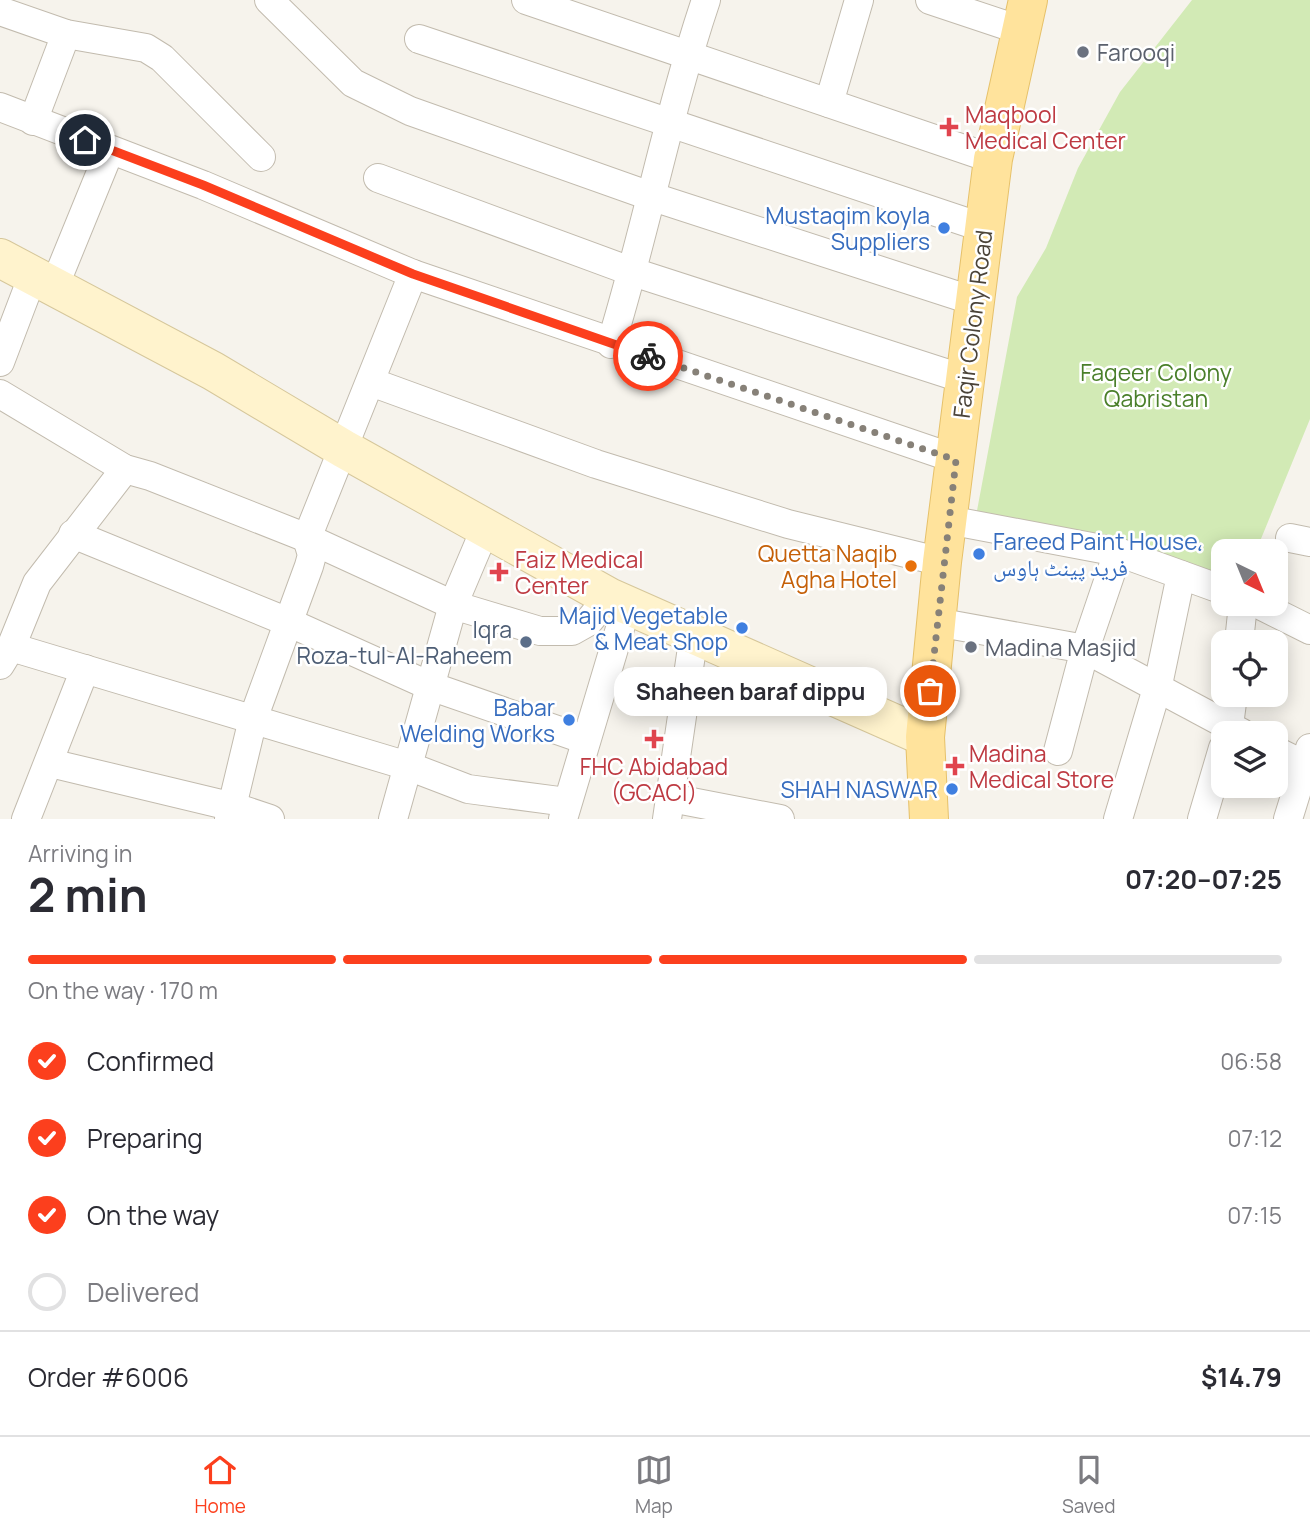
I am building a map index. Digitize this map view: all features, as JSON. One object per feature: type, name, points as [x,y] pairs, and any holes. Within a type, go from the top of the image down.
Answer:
[{"type":"main road","name":"Faqir Colony Road","points":[[929,819],[925,737],[942,562],[993,159],[1024,15]]},
{"type":"main road","points":[[29,273],[213,371],[344,449],[618,601],[925,737]]},
{"type":"street","points":[[269,0],[353,83],[376,96],[653,197],[974,300]]},
{"type":"street","points":[[526,0],[993,159]]},
{"type":"street","points":[[611,344],[653,197],[687,56],[706,0]]},
{"type":"street","points":[[828,103],[859,0]]},
{"type":"street","points":[[930,0],[1024,15]]},
{"type":"street","points":[[0,11],[66,34],[146,48],[162,58],[261,157]]},
{"type":"street","points":[[33,121],[66,34]]},
{"type":"street","points":[[419,39],[670,126],[984,228]]},
{"type":"street","points":[[0,107],[203,185],[413,274],[956,460]]},
{"type":"street","points":[[0,362],[29,273],[110,150]]},
{"type":"street","points":[[378,178],[633,272],[964,379]]},
{"type":"street","points":[[232,813],[253,719],[312,555],[307,538],[413,274]]},
{"type":"street","points":[[370,382],[596,464],[788,524],[942,562]]},
{"type":"street","points":[[0,394],[125,469],[150,476],[307,538],[453,604],[540,631],[572,631],[618,601]]},
{"type":"street","points":[[125,469],[37,583],[5,656],[85,669],[408,766],[468,789],[565,810],[586,740],[618,601]]},
{"type":"street","points":[[948,520],[1118,552],[1211,586]]},
{"type":"street","points":[[393,819],[453,604],[486,527]]},
{"type":"street","points":[[73,534],[288,622],[430,686],[586,740]]},
{"type":"street","points":[[1058,751],[1086,649],[1118,552]]},
{"type":"street","points":[[1118,819],[1158,685],[1181,575]]},
{"type":"street","points":[[1282,616],[1310,630]]},
{"type":"street","points":[[936,622],[1086,649],[1158,685],[1211,721]]},
{"type":"street","points":[[694,634],[669,808],[780,819]]},
{"type":"street","points":[[26,819],[85,669]]},
{"type":"street","points":[[1288,755],[1308,761],[1288,819]]},
{"type":"street","points":[[50,763],[232,813],[270,819]]},
{"type":"street","points":[[1202,819],[1211,793]]},
{"type":"green space","name":"Faqeer Colony Qabristan","points":[[1192,0],[1310,0],[1310,419],[1261,539],[1211,539],[1211,577],[976,516],[1017,297],[1046,248],[1078,168],[1120,92]]},
{"type":"way so far","points":[[648,356],[956,460],[942,562],[930,691]]},
{"type":"place","name":"Farooqi","points":[[1083,52]]},
{"type":"place","name":"Maqbool Medical Center","points":[[949,127]]},
{"type":"place","name":"Mustaqim koyla Suppliers","points":[[944,228]]},
{"type":"place","name":"Fareed Paint House، فرید پینٹ ہاوس","points":[[979,554]]},
{"type":"place","name":"Quetta Naqib Agha Hotel","points":[[911,566]]},
{"type":"place","name":"Faiz Medical Center","points":[[499,572]]},
{"type":"place","name":"Majid Vegetable & Meat Shop","points":[[742,628]]},
{"type":"place","name":"Iqra Roza-tul-Al-Raheem","points":[[526,642]]},
{"type":"place","name":"Madina Masjid","points":[[971,647]]},
{"type":"place","name":"Shaheen baraf dippu","points":[[930,691]]},
{"type":"place","name":"Babar Welding Works","points":[[569,720]]},
{"type":"place","name":"FHC Abidabad (GCACI)","points":[[654,739]]},
{"type":"place","name":"Madina Medical Store","points":[[955,766]]},
{"type":"place","name":"SHAH NASWAR","points":[[952,789]]},
{"type":"route","points":[[85,140],[203,185],[413,274],[648,356]]}]
